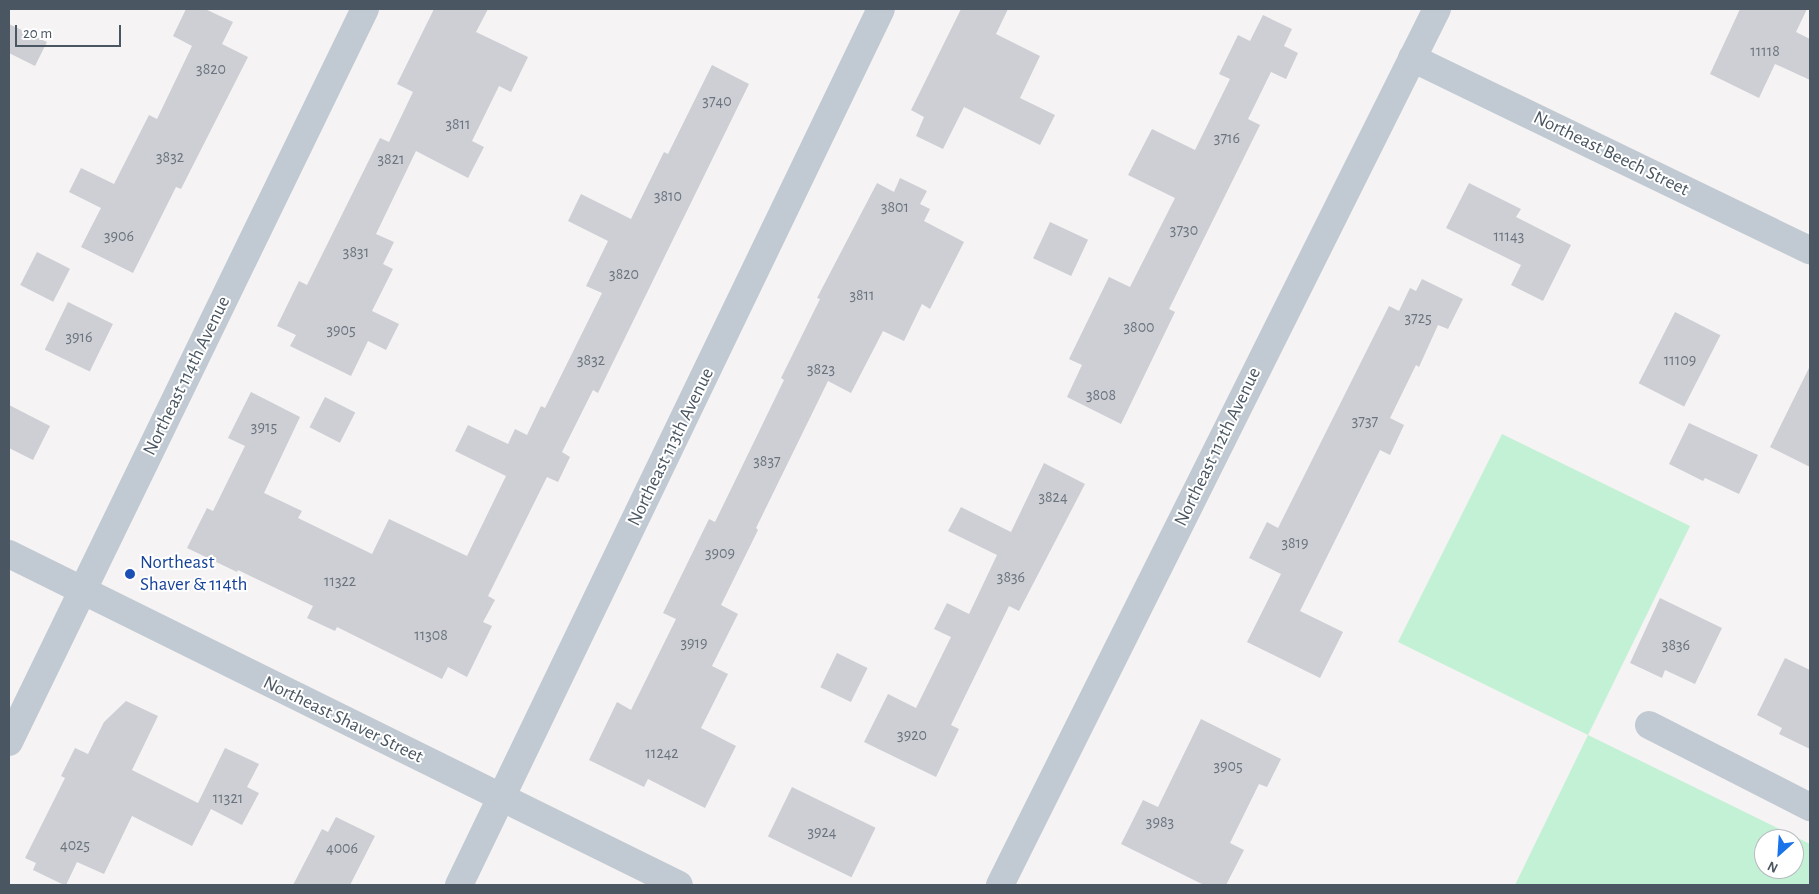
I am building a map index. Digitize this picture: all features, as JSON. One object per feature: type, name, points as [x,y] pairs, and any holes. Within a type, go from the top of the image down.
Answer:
[{"type":"street","name":"Northeast 114th Avenue","points":[[9,742],[366,9]]},
{"type":"street","name":"Northeast 113th Avenue","points":[[459,885],[881,9]]},
{"type":"street","name":"Northeast 112th Avenue","points":[[1000,885],[1437,9]]},
{"type":"street","name":"Northeast Beech Street","points":[[1412,58],[1810,250]]},
{"type":"street","name":"Northeast Shaver Street","points":[[9,554],[679,885]]},
{"type":"street","points":[[1649,725],[1810,808]]},
{"type":"green space","points":[[1502,434],[1690,526],[1588,735],[1398,642]]},
{"type":"green space","points":[[1588,735],[1779,829],[1754,829],[1754,879],[1804,879],[1804,841],[1810,844],[1810,885],[1515,885]]},
{"type":"building","points":[[186,9],[205,9],[233,22],[222,44],[248,57],[181,189],[176,187],[133,273],[81,247],[101,208],[69,192],[81,168],[114,184],[149,115],[157,119],[192,46],[173,36]]},
{"type":"building","points":[[434,9],[488,9],[476,32],[528,57],[511,92],[499,86],[472,141],[484,147],[468,178],[416,151],[376,234],[394,242],[383,264],[393,269],[372,311],[399,324],[386,350],[368,341],[351,376],[290,346],[296,335],[277,326],[299,281],[307,285],[380,138],[389,142],[413,92],[397,84]]},
{"type":"building","points":[[961,9],[1008,9],[996,34],[1040,56],[1020,98],[1055,115],[1040,145],[964,107],[943,149],[916,136],[924,117],[911,110]]},
{"type":"building","points":[[1740,9],[1807,9],[1796,32],[1810,39],[1810,80],[1775,64],[1759,98],[1710,74]]},
{"type":"building","points":[[1263,15],[1292,29],[1284,46],[1298,53],[1286,79],[1271,72],[1248,119],[1260,125],[1169,309],[1175,312],[1121,424],[1067,397],[1082,365],[1069,359],[1109,277],[1130,287],[1175,198],[1128,175],[1152,129],[1195,150],[1230,79],[1219,74],[1238,35],[1250,41]]},
{"type":"building","points":[[9,24],[47,42],[35,66],[9,53]]},
{"type":"building","points":[[712,65],[749,84],[598,393],[593,390],[562,452],[570,457],[558,482],[547,477],[488,596],[495,600],[483,622],[492,626],[467,677],[448,667],[442,679],[337,627],[335,631],[307,618],[313,606],[187,548],[207,508],[213,511],[245,446],[228,438],[251,392],[300,417],[264,493],[302,511],[298,518],[372,554],[389,519],[467,556],[506,476],[455,451],[468,425],[508,444],[515,429],[527,435],[541,406],[545,408],[602,293],[586,286],[608,241],[568,221],[581,194],[631,219],[664,152],[668,154]]},
{"type":"building","points":[[900,178],[927,191],[920,204],[930,209],[924,221],[964,242],[930,309],[922,304],[904,341],[883,331],[851,393],[828,381],[756,528],[758,530],[721,605],[738,614],[712,666],[728,674],[701,728],[736,746],[705,808],[648,779],[644,787],[589,760],[617,702],[631,710],[676,619],[663,613],[709,519],[715,522],[784,380],[781,378],[820,299],[817,298],[877,183],[894,192]]},
{"type":"building","points":[[1469,183],[1521,209],[1516,217],[1571,245],[1543,301],[1511,285],[1521,265],[1446,228]]},
{"type":"building","points":[[1050,222],[1088,240],[1071,276],[1033,258]]},
{"type":"building","points":[[37,252],[70,269],[53,302],[20,285]]},
{"type":"building","points":[[1422,279],[1463,299],[1448,329],[1438,325],[1419,367],[1416,365],[1390,418],[1404,425],[1390,455],[1380,450],[1300,611],[1343,632],[1320,678],[1247,642],[1281,574],[1249,558],[1267,522],[1278,528],[1389,306],[1399,311],[1410,288],[1416,291]]},
{"type":"building","points":[[68,302],[113,324],[90,372],[45,350]]},
{"type":"building","points":[[1675,312],[1720,335],[1684,406],[1639,383]]},
{"type":"building","points":[[1810,366],[1810,467],[1770,447]]},
{"type":"building","points":[[325,397],[355,412],[340,443],[310,427]]},
{"type":"building","points":[[9,405],[50,426],[33,460],[9,448]]},
{"type":"building","points":[[1689,423],[1758,455],[1739,494],[1705,478],[1703,481],[1669,464]]},
{"type":"building","points":[[1044,463],[1085,484],[1019,611],[1009,606],[951,725],[959,729],[936,777],[864,742],[888,694],[916,708],[951,637],[934,629],[947,603],[969,614],[997,555],[948,531],[961,507],[1011,532]]},
{"type":"building","points":[[1660,598],[1722,628],[1695,684],[1665,670],[1662,678],[1630,663]]},
{"type":"building","points":[[837,653],[868,668],[851,702],[820,687]]},
{"type":"building","points":[[1785,658],[1810,670],[1810,749],[1779,734],[1782,728],[1757,715]]},
{"type":"building","points":[[126,701],[158,716],[132,770],[198,803],[225,748],[259,764],[247,787],[259,793],[242,825],[211,809],[192,846],[132,816],[104,874],[77,862],[66,885],[64,885],[33,870],[36,863],[25,858],[65,778],[61,776],[75,748],[88,754],[104,722]]},
{"type":"building","points":[[1201,719],[1281,759],[1267,787],[1259,784],[1230,843],[1244,850],[1226,885],[1204,885],[1121,844],[1143,800],[1158,807]]},
{"type":"building","points":[[792,787],[876,828],[851,877],[768,836]]},
{"type":"building","points":[[336,817],[375,836],[350,885],[293,885],[322,829],[328,832]]},
{"type":"place","name":"Northeast Shaver & 114th","points":[[130,574]]}]
